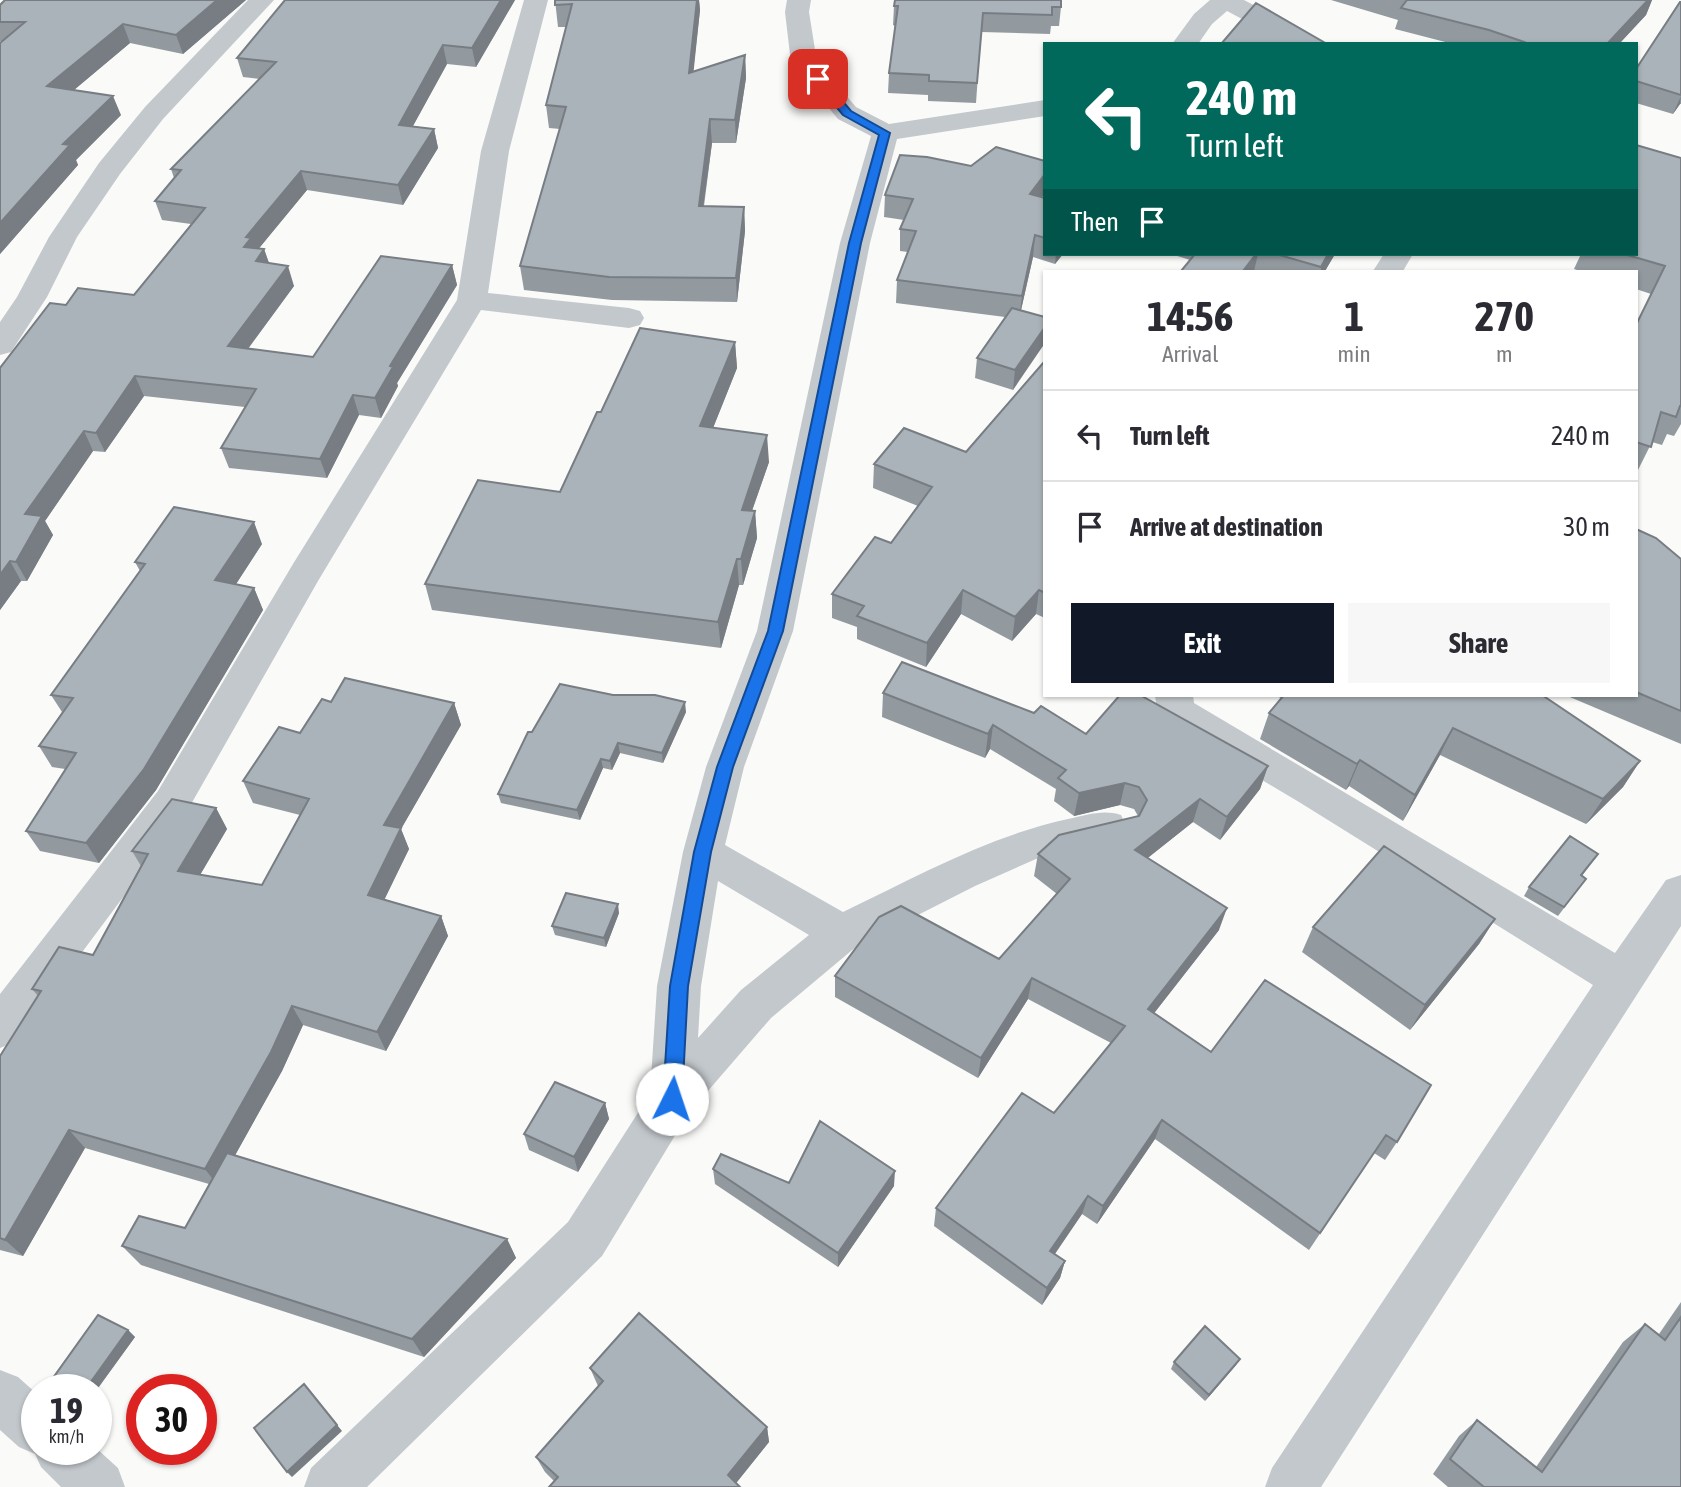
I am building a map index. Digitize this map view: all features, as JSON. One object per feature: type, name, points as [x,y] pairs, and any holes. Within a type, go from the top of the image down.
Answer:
[{"type":"street","points":[[0,345],[32,297],[63,237],[109,169],[154,113],[262,0]]},
{"type":"street","points":[[0,1028],[172,803],[312,562],[472,300],[478,278],[495,151],[536,0]]},
{"type":"street","points":[[799,0],[797,12],[804,62],[847,113],[885,133],[1043,108]]},
{"type":"street","points":[[1187,42],[1208,14],[1227,0],[1305,42]]},
{"type":"street","points":[[672,1099],[679,986],[703,852],[725,767],[775,631],[855,243],[885,133]]},
{"type":"street","points":[[472,300],[629,318]]},
{"type":"street","points":[[1174,697],[1176,711],[1313,791],[1621,979]]},
{"type":"street","points":[[330,1487],[585,1238],[672,1099],[756,1004],[842,933],[961,874],[1030,844],[1119,824]]},
{"type":"street","points":[[703,852],[842,933]]},
{"type":"street","points":[[1291,1487],[1621,979],[1681,892]]},
{"type":"street","points":[[0,1395],[21,1414]]},
{"type":"street","points":[[76,1465],[99,1487]]},
{"type":"building","points":[[5,0],[217,0],[176,35],[123,24],[47,86],[113,96],[63,144],[70,145],[0,223],[0,43],[25,22],[0,22],[0,5]]},
{"type":"building","points":[[285,0],[501,0],[472,48],[443,45],[399,125],[434,129],[398,185],[301,171],[246,237],[251,238],[244,247],[264,249],[256,261],[288,266],[228,346],[313,357],[381,256],[452,265],[390,366],[393,367],[375,398],[353,395],[320,459],[221,448],[256,389],[135,376],[96,433],[84,431],[25,514],[42,516],[16,562],[10,561],[0,575],[0,368],[50,303],[66,305],[78,288],[134,295],[205,208],[155,201],[181,170],[171,169],[276,62],[237,58]]},
{"type":"building","points":[[555,0],[697,0],[689,73],[745,55],[735,120],[710,119],[699,206],[744,207],[736,278],[609,277],[520,266],[566,107],[546,105],[572,4],[555,5]]},
{"type":"building","points":[[895,0],[1061,0],[1061,7],[1052,7],[1052,15],[983,13],[977,83],[929,81],[929,75],[889,73],[898,6],[894,6]]},
{"type":"building","points":[[1407,0],[1648,0],[1609,42],[1524,42],[1489,30],[1401,8]]},
{"type":"building","points":[[1681,2],[1681,95],[1638,82],[1638,66]]},
{"type":"building","points":[[1256,3],[1324,42],[1223,42]]},
{"type":"building","points":[[1638,146],[1681,158],[1681,406],[1676,417],[1661,412],[1651,447],[1638,443],[1638,321],[1665,266],[1631,256],[1638,256]]},
{"type":"building","points":[[996,147],[1043,160],[1043,177],[1030,194],[1043,197],[1043,237],[1035,235],[1022,296],[897,280],[916,231],[900,229],[913,199],[885,195],[900,155],[927,157],[971,166]]},
{"type":"building","points":[[1193,256],[1254,256],[1244,270],[1182,270]]},
{"type":"building","points":[[1283,256],[1327,256],[1321,267]]},
{"type":"building","points":[[1012,308],[1043,316],[1043,330],[1015,370],[977,358]]},
{"type":"building","points":[[640,328],[735,342],[700,426],[767,435],[742,510],[755,511],[718,622],[425,584],[478,480],[560,492]]},
{"type":"building","points":[[1043,363],[1043,592],[1039,590],[1015,617],[963,590],[927,643],[857,616],[864,606],[832,594],[875,537],[891,543],[932,487],[874,464],[904,428],[966,452]]},
{"type":"building","points":[[174,507],[254,522],[215,580],[254,588],[144,769],[86,843],[26,831],[76,753],[39,746],[73,698],[51,695],[145,564],[135,562]]},
{"type":"building","points":[[1638,530],[1656,538],[1681,559],[1681,711],[1638,693]]},
{"type":"building","points":[[902,662],[1034,713],[1041,706],[1086,734],[1118,697],[1144,697],[1268,766],[1227,817],[1200,799],[1135,850],[1227,908],[1148,1009],[1211,1052],[1265,980],[1431,1085],[1397,1142],[1386,1135],[1320,1233],[1162,1120],[1103,1206],[1088,1196],[1050,1251],[1065,1261],[1047,1288],[936,1208],[1022,1093],[1054,1113],[1125,1026],[1032,978],[981,1058],[835,976],[879,917],[901,906],[999,959],[1070,879],[1038,854],[1059,835],[1139,816],[1147,800],[1139,787],[1125,783],[1079,793],[1058,778],[1066,770],[993,725],[988,734],[883,693]]},
{"type":"building","points":[[345,678],[454,703],[384,825],[401,828],[368,895],[441,916],[377,1032],[292,1006],[271,1052],[205,1169],[69,1130],[5,1240],[0,1238],[0,1056],[41,991],[32,989],[59,947],[93,955],[148,854],[132,851],[172,799],[216,808],[178,871],[262,885],[309,799],[243,781],[279,727],[300,733],[322,699],[331,702]]},
{"type":"building","points":[[560,684],[613,695],[655,695],[685,702],[662,753],[618,743],[610,761],[601,759],[577,810],[498,794],[528,732],[532,732]]},
{"type":"building","points":[[1282,697],[1545,697],[1640,761],[1603,799],[1453,728],[1415,795],[1360,760],[1357,764],[1269,713]]},
{"type":"building","points":[[1570,836],[1598,854],[1581,875],[1586,879],[1564,907],[1529,887]]},
{"type":"building","points":[[1384,846],[1495,919],[1425,1005],[1313,927]]},
{"type":"building","points":[[566,893],[618,904],[604,938],[552,926]]},
{"type":"building","points":[[555,1082],[605,1103],[574,1157],[524,1134]]},
{"type":"building","points":[[820,1121],[895,1171],[838,1253],[713,1169],[721,1154],[789,1183]]},
{"type":"building","points":[[227,1153],[507,1239],[412,1339],[122,1246],[139,1216],[185,1228]]},
{"type":"building","points":[[639,1313],[767,1427],[728,1475],[740,1487],[549,1487],[558,1477],[536,1457],[603,1381],[590,1368]]},
{"type":"building","points":[[98,1315],[128,1330],[96,1374],[56,1374]]},
{"type":"building","points":[[1681,1317],[1681,1487],[1484,1487],[1450,1459],[1477,1420],[1542,1472],[1645,1324],[1665,1340]]},
{"type":"building","points":[[1205,1326],[1240,1359],[1209,1395],[1174,1362]]},
{"type":"building","points":[[304,1384],[337,1425],[287,1472],[254,1428]]},
{"type":"route","points":[[672,1099],[679,986],[703,852],[725,767],[775,631],[855,243],[885,133],[847,113],[818,79]]}]
